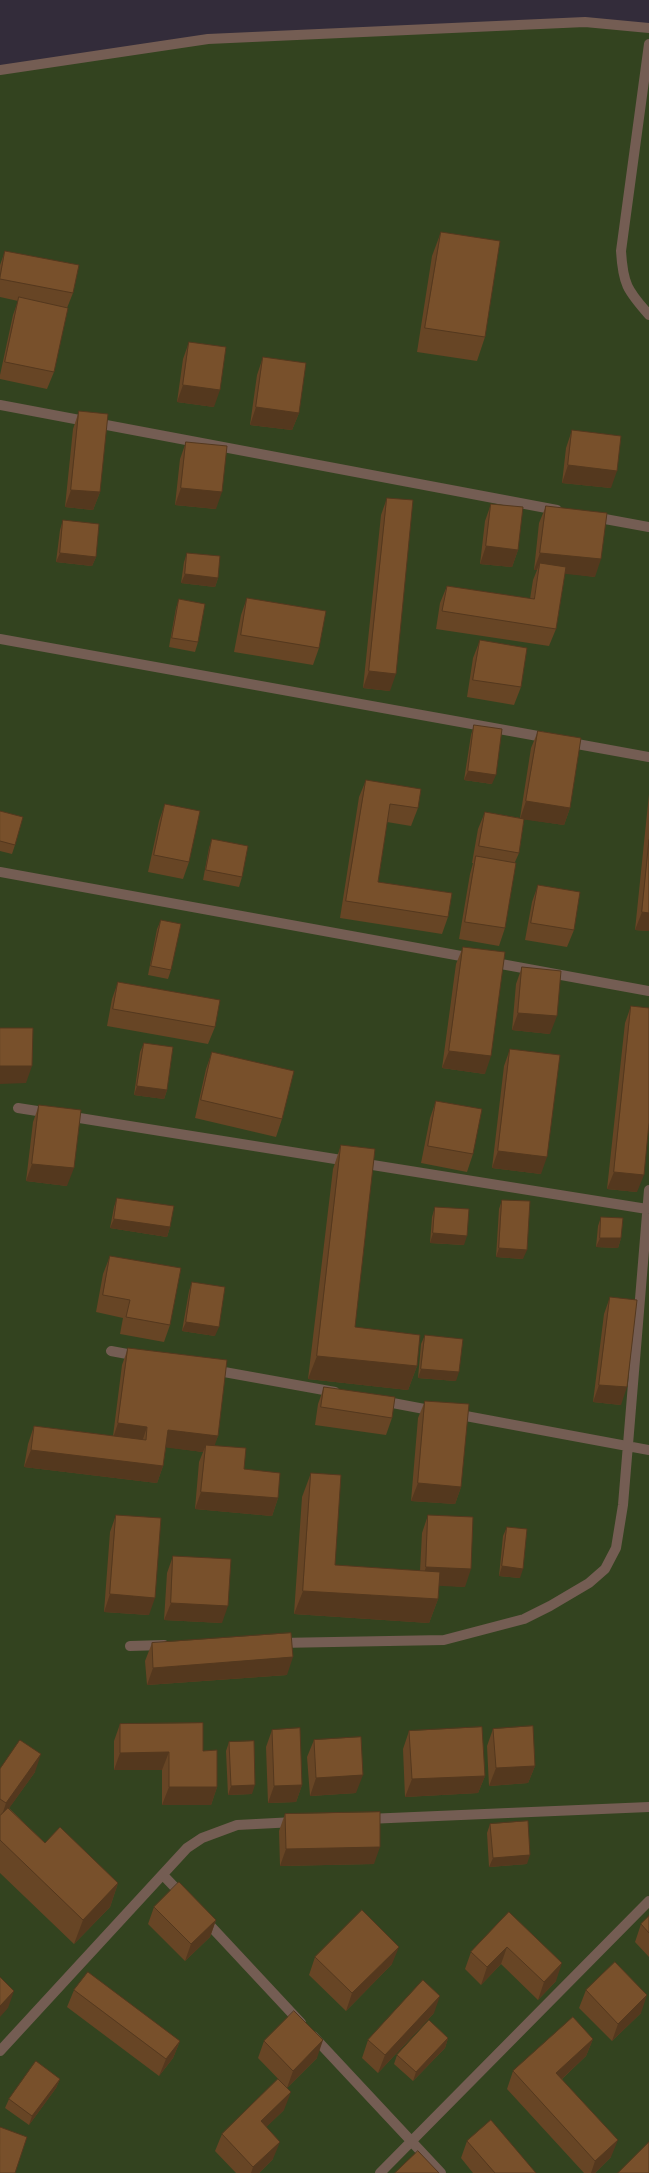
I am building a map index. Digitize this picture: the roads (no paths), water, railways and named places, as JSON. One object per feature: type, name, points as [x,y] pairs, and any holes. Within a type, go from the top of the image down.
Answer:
[{"type":"lane","points":[[0,70],[208,39],[585,22],[649,28]]},
{"type":"lane","points":[[649,44],[621,251],[622,273],[630,294],[649,315]]},
{"type":"lane","points":[[0,405],[571,512]]},
{"type":"lane","points":[[586,516],[649,527]]},
{"type":"lane","points":[[0,639],[649,757]]},
{"type":"lane","points":[[0,872],[649,991]]},
{"type":"lane","points":[[18,1108],[647,1209]]},
{"type":"lane","points":[[271,1643],[444,1640],[524,1619],[550,1606],[589,1583],[605,1569],[616,1548],[623,1505],[649,1190]]},
{"type":"lane","points":[[111,1351],[150,1358]]},
{"type":"lane","points":[[205,1368],[346,1394]]},
{"type":"lane","points":[[370,1398],[649,1450]]},
{"type":"lane","points":[[130,1646],[177,1645]]},
{"type":"lane","points":[[356,1820],[649,1807]]},
{"type":"lane","points":[[0,2051],[187,1848],[202,1838],[237,1825],[308,1822]]},
{"type":"lane","points":[[163,1875],[441,2173]]},
{"type":"lane","points":[[380,2173],[649,1901]]}]
